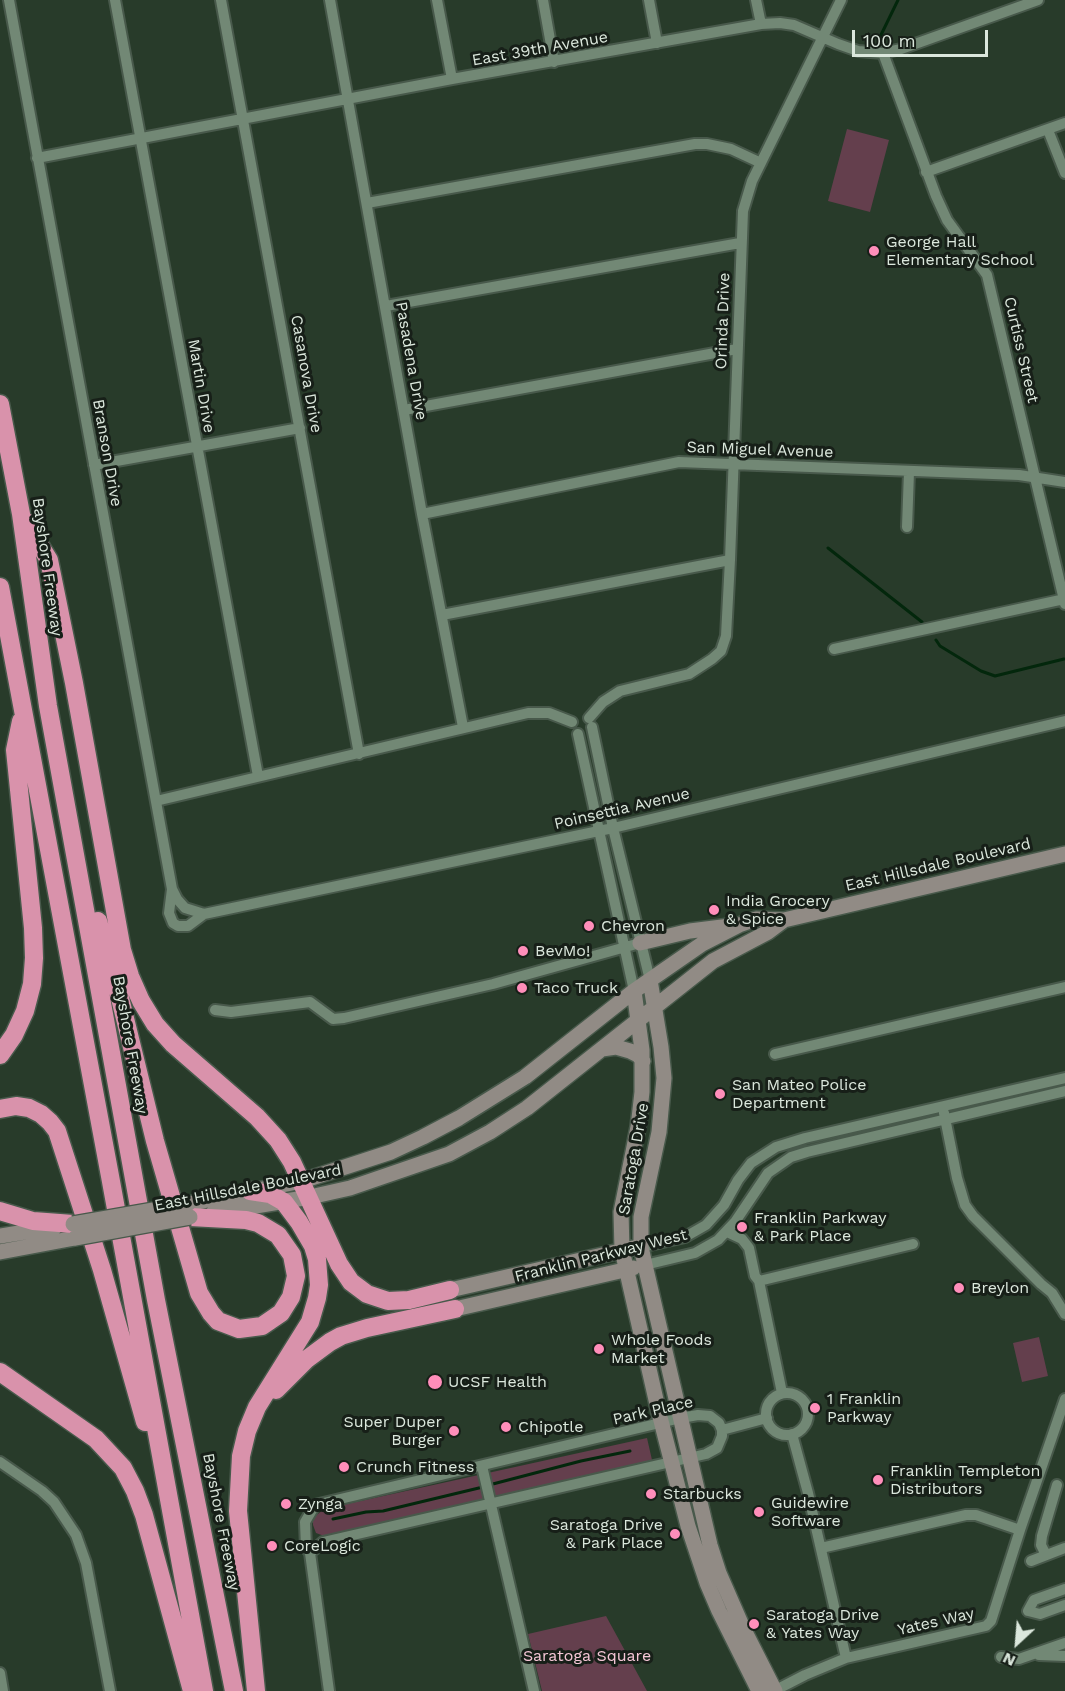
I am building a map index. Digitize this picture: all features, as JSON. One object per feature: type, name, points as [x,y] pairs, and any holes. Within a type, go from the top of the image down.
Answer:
[{"type":"highway","name":"Bayshore Freeway","points":[[0,404],[21,514],[40,660],[156,1300],[234,1691]]},
{"type":"highway","points":[[21,514],[49,560],[74,683],[119,937],[130,976],[141,1001],[164,1034],[268,1129],[285,1150],[306,1189],[339,1264],[358,1289],[377,1299],[388,1301],[409,1300],[450,1290]]},
{"type":"highway","points":[[0,587],[204,1691]]},
{"type":"highway","points":[[0,1055],[14,1035],[25,1011],[32,984],[34,958],[15,750],[22,712]]},
{"type":"highway","points":[[75,850],[112,968],[155,1141],[199,1293],[211,1313],[219,1321],[239,1329],[262,1326],[281,1313],[291,1297],[296,1276],[292,1255],[278,1235],[258,1223],[189,1211]]},
{"type":"highway","points":[[0,1109],[16,1106],[29,1108],[41,1114],[50,1122],[62,1143],[169,1499]]},
{"type":"highway","points":[[250,1191],[270,1194],[284,1202],[313,1246],[318,1271],[317,1298],[312,1316],[251,1419],[243,1443],[239,1470],[241,1542],[256,1691]]},
{"type":"highway","points":[[0,1211],[74,1231]]},
{"type":"highway","points":[[239,1470],[251,1433],[269,1399],[286,1379],[319,1350],[330,1342],[354,1332],[455,1309]]},
{"type":"highway","points":[[0,1372],[96,1439],[123,1468],[142,1509],[192,1691]]},
{"type":"main road","name":"East Hillsdale Boulevard","points":[[0,1252],[74,1231],[189,1211],[284,1202],[306,1189],[391,1152],[459,1118],[534,1071],[634,991],[702,944],[739,925],[756,919],[784,920],[1065,854]]},
{"type":"main road","name":"East Hillsdale Boulevard","points":[[189,1211],[250,1191],[306,1189],[371,1181],[449,1154],[510,1120],[558,1085],[713,961],[768,932],[784,920]]},
{"type":"main road","points":[[640,943],[690,931],[739,925]]},
{"type":"main road","name":"Saratoga Drive","points":[[650,981],[663,1061],[663,1094],[659,1132],[644,1199],[640,1232],[641,1247],[704,1521],[719,1573],[743,1628],[775,1691]]},
{"type":"main road","name":"Saratoga Drive","points":[[634,991],[643,1061],[639,1119],[621,1212],[622,1250],[688,1526],[707,1583],[731,1638],[759,1691]]},
{"type":"main road","points":[[602,1049],[616,1047],[630,1051],[643,1061]]},
{"type":"main road","name":"East Hillsdale Boulevard","points":[[0,1236],[74,1231]]},
{"type":"main road","name":"Franklin Parkway West","points":[[450,1290],[641,1247]]},
{"type":"main road","name":"Franklin Parkway West","points":[[455,1309],[645,1266]]},
{"type":"street","name":"Branson Drive","points":[[9,0],[172,889],[185,908]]},
{"type":"street","name":"Martin Drive","points":[[115,0],[258,776]]},
{"type":"street","name":"Casanova Drive","points":[[221,0],[359,754]]},
{"type":"street","name":"Pasadena Drive","points":[[330,0],[422,514],[464,727]]},
{"type":"street","points":[[437,0],[452,80]]},
{"type":"street","points":[[543,0],[554,62]]},
{"type":"street","points":[[649,0],[657,43]]},
{"type":"street","points":[[756,0],[760,24]]},
{"type":"street","name":"Orinda Drive","points":[[590,722],[603,702],[620,691],[689,674],[721,651],[726,636],[730,560],[740,243],[743,211],[752,182],[841,0]]},
{"type":"street","name":"East 39th Avenue","points":[[37,158],[760,24],[794,25],[858,51],[883,53],[901,49],[1038,0]]},
{"type":"street","name":"Curtiss Street","points":[[883,53],[926,172],[947,220],[987,275],[1065,601]]},
{"type":"street","points":[[926,172],[1065,123]]},
{"type":"street","points":[[1048,129],[1065,173]]},
{"type":"street","points":[[368,203],[695,144],[731,148],[761,163]]},
{"type":"street","points":[[386,306],[740,243]]},
{"type":"street","points":[[404,410],[737,349]]},
{"type":"street","points":[[94,465],[300,428]]},
{"type":"street","name":"San Miguel Avenue","points":[[422,514],[679,462],[734,466],[1019,475],[1065,482]]},
{"type":"street","points":[[907,527],[909,472]]},
{"type":"street","points":[[442,615],[730,560]]},
{"type":"street","points":[[834,650],[1065,601]]},
{"type":"street","points":[[156,801],[528,712],[549,713],[572,722]]},
{"type":"street","points":[[579,715],[590,722],[586,734],[578,734],[572,729],[572,722],[579,715]]},
{"type":"street","name":"Poinsettia Avenue","points":[[185,908],[204,914],[599,831],[1065,721]]},
{"type":"street","name":"Saratoga Drive","points":[[590,722],[650,981]]},
{"type":"street","name":"Saratoga Drive","points":[[578,734],[634,991]]},
{"type":"street","points":[[172,889],[169,913],[173,923],[178,926],[188,926],[204,914]]},
{"type":"street","points":[[215,1010],[231,1012],[310,1002],[333,1019],[344,1018],[493,984],[640,943]]},
{"type":"street","points":[[775,1054],[1065,987]]},
{"type":"street","name":"Franklin Parkway West","points":[[641,1247],[685,1237],[706,1225],[724,1205],[751,1163],[776,1147],[805,1138],[1065,1078]]},
{"type":"street","name":"Franklin Parkway West","points":[[645,1266],[707,1248],[727,1232],[768,1173],[791,1157],[1065,1091]]},
{"type":"street","points":[[942,1107],[965,1205],[973,1216],[1052,1293],[1065,1314]]},
{"type":"street","points":[[727,1232],[747,1243],[755,1276],[759,1281],[783,1394]]},
{"type":"street","points":[[759,1281],[913,1244]]},
{"type":"street","points":[[790,1393],[798,1396],[808,1409],[805,1425],[792,1434],[784,1435],[776,1432],[770,1426],[766,1410],[775,1397],[783,1394],[790,1393]]},
{"type":"street","points":[[821,1548],[966,1515],[976,1515],[1020,1530],[1065,1399]]},
{"type":"street","name":"Park Place","points":[[305,1522],[315,1505],[681,1418],[698,1415],[710,1416],[719,1423],[722,1430]]},
{"type":"street","points":[[310,1553],[323,1542],[490,1499],[706,1454],[717,1448],[722,1430],[767,1418]]},
{"type":"street","points":[[792,1434],[846,1658]]},
{"type":"street","points":[[0,1461],[42,1491],[63,1513],[76,1535],[86,1563],[110,1691]]},
{"type":"street","points":[[482,1466],[534,1691]]},
{"type":"street","points":[[1046,1555],[1041,1545],[1042,1536],[1057,1485]]},
{"type":"street","points":[[305,1522],[323,1542]]},
{"type":"street","points":[[305,1522],[306,1548],[310,1553],[329,1691]]},
{"type":"street","name":"Yates Way","points":[[775,1691],[805,1675],[846,1658],[986,1626],[991,1621],[1020,1530]]},
{"type":"street","points":[[1031,1561],[1065,1548]]},
{"type":"street","points":[[1065,1589],[1034,1600],[1028,1611],[1040,1614],[1065,1605]]},
{"type":"street","points":[[1001,1657],[1019,1659],[1065,1643]]},
{"type":"street","points":[[1036,1654],[1065,1656]]},
{"type":"street","points":[[0,1672],[3,1691]]},
{"type":"green space","points":[[847,129],[889,140],[870,212],[828,201]]},
{"type":"green space","points":[[1039,1337],[1048,1376],[1022,1382],[1013,1343]]},
{"type":"green space","points":[[647,1438],[652,1460],[327,1537],[316,1533],[313,1525],[313,1518],[324,1509]]},
{"type":"green space","name":"Saratoga Square","points":[[606,1616],[647,1691],[542,1691],[528,1634]]},
{"type":"waterway","points":[[879,39],[898,0]]},
{"type":"waterway","points":[[828,548],[922,622]]},
{"type":"waterway","points":[[936,640],[940,646],[981,671],[995,676],[1064,659]]},
{"type":"waterway","points":[[489,1485],[630,1451]]},
{"type":"waterway","points":[[333,1519],[383,1511],[483,1487]]},
{"type":"place","name":"George Hall Elementary School","points":[[874,251]]},
{"type":"place","name":"India Grocery & Spice","points":[[714,910]]},
{"type":"place","name":"Chevron","points":[[589,926]]},
{"type":"place","name":"BevMo!","points":[[523,951]]},
{"type":"place","name":"Taco Truck","points":[[522,988]]},
{"type":"place","name":"San Mateo Police Department","points":[[720,1094]]},
{"type":"place","name":"Franklin Parkway & Park Place","points":[[742,1227]]},
{"type":"place","name":"Breylon","points":[[959,1288]]},
{"type":"place","name":"Whole Foods Market","points":[[599,1349]]},
{"type":"place","name":"UCSF Health","points":[[435,1382]]},
{"type":"place","name":"1 Franklin Parkway","points":[[815,1408]]},
{"type":"place","name":"Chipotle","points":[[506,1427]]},
{"type":"place","name":"Super Duper Burger","points":[[454,1431]]},
{"type":"place","name":"Crunch Fitness","points":[[344,1467]]},
{"type":"place","name":"Franklin Templeton Distributors","points":[[878,1480]]},
{"type":"place","name":"Starbucks","points":[[651,1494]]},
{"type":"place","name":"Zynga","points":[[286,1504]]},
{"type":"place","name":"Guidewire Software","points":[[759,1512]]},
{"type":"place","name":"Saratoga Drive & Park Place","points":[[675,1534]]},
{"type":"place","name":"CoreLogic","points":[[272,1546]]},
{"type":"place","name":"Saratoga Drive & Yates Way","points":[[754,1624]]}]
